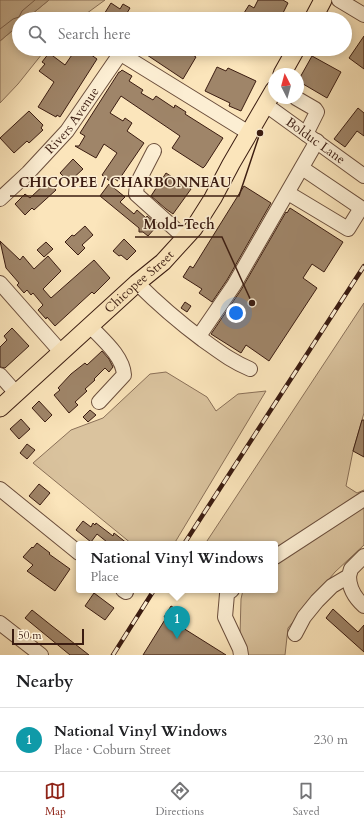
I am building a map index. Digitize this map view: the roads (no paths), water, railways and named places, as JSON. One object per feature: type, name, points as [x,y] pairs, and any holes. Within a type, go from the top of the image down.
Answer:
[{"type":"main road","points":[[317,12],[324,0]]},
{"type":"main road","points":[[285,68],[292,56]]},
{"type":"main road","name":"Chicopee Street","points":[[0,408],[137,283],[163,262],[194,228],[213,198],[268,101]]},
{"type":"street","points":[[339,0],[364,15]]},
{"type":"street","name":"Rivers Avenue","points":[[0,198],[28,173],[67,131],[114,56]]},
{"type":"street","points":[[123,56],[249,133]]},
{"type":"street","points":[[199,336],[234,285],[302,168],[312,138],[317,112],[315,109],[304,103]]},
{"type":"street","name":"Bolduc Lane","points":[[266,105],[364,176]]},
{"type":"street","points":[[154,151],[137,184],[136,194],[185,238]]},
{"type":"street","points":[[288,193],[348,229],[361,208],[302,168]]},
{"type":"street","points":[[0,283],[62,352]]},
{"type":"street","points":[[137,283],[160,306],[199,336],[232,361],[250,369]]},
{"type":"street","points":[[90,326],[117,356],[124,369],[124,374],[99,402]]},
{"type":"street","points":[[0,375],[16,393]]},
{"type":"street","points":[[0,489],[76,551]]},
{"type":"street","points":[[278,555],[364,499]]},
{"type":"street","points":[[364,556],[352,569],[349,576],[349,584],[357,599],[364,606]]},
{"type":"street","points":[[295,634],[304,617],[317,601],[332,586],[349,576]]},
{"type":"street","points":[[229,593],[226,617],[240,649],[241,655]]},
{"type":"street","points":[[0,623],[36,654]]},
{"type":"water","points":[[0,0],[49,0],[34,12],[12,12],[12,31],[0,41]]},
{"type":"railway","points":[[186,541],[364,266]]},
{"type":"railway","points":[[113,655],[152,593]]},
{"type":"place","name":"CHICOPEE / CHARBONNEAU","points":[[260,133]]},
{"type":"place","name":"Mold-Tech","points":[[252,303]]},
{"type":"place","name":"National Vinyl Windows","points":[[177,639]]}]
